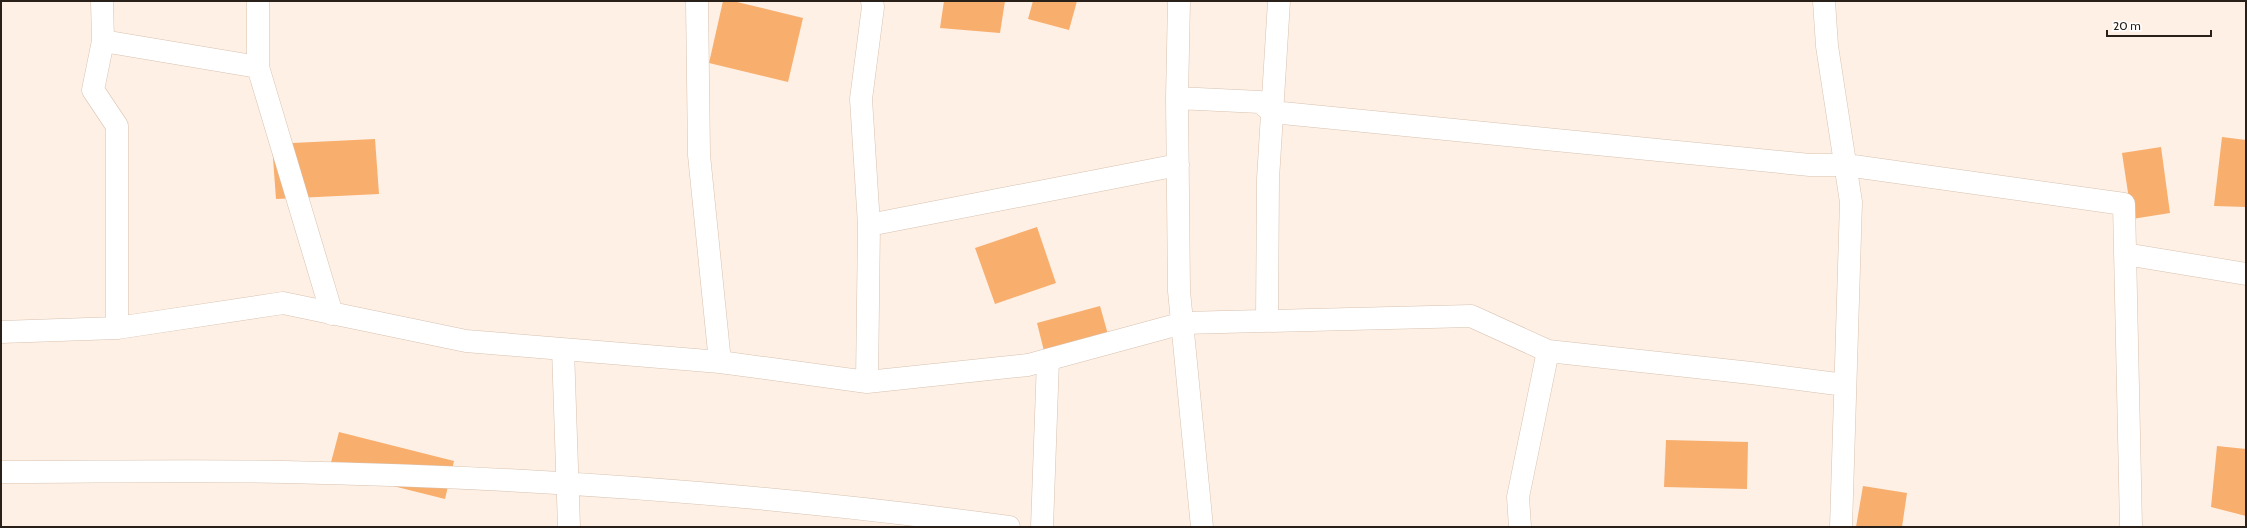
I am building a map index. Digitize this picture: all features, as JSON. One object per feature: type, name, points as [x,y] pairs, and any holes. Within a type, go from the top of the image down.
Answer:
[{"type":"street","points":[[102,1],[103,41],[94,90],[117,126],[118,328]]},
{"type":"street","points":[[258,1],[258,67],[332,314]]},
{"type":"street","points":[[697,1],[699,155],[720,362]]},
{"type":"street","points":[[867,382],[869,225],[861,99],[873,7],[872,1]]},
{"type":"street","points":[[1179,1],[1177,98],[1179,291],[1202,527]]},
{"type":"street","points":[[1267,321],[1268,179],[1279,1]]},
{"type":"street","points":[[1824,1],[1827,46],[1851,202],[1841,527]]},
{"type":"street","points":[[103,41],[258,67]]},
{"type":"street","points":[[1177,98],[1260,102],[1272,112],[1810,166],[1846,165],[2124,204],[2132,527]]},
{"type":"street","points":[[869,225],[1178,165]]},
{"type":"street","points":[[2125,254],[2246,274]]},
{"type":"street","points":[[1,332],[118,328],[283,303],[466,341],[720,362],[867,382],[1028,365],[1182,324],[1471,316],[1548,352],[1752,373],[1845,385]]},
{"type":"street","points":[[563,349],[569,527]]},
{"type":"street","points":[[1520,527],[1518,497],[1548,352]]},
{"type":"street","points":[[1042,527],[1048,360]]},
{"type":"street","points":[[1,472],[285,472],[606,485],[915,514],[1009,527]]},
{"type":"building","points":[[723,1],[733,1],[803,18],[788,82],[709,63]]},
{"type":"building","points":[[944,1],[1005,1],[1000,33],[940,28]]},
{"type":"building","points":[[1033,1],[1077,1],[1069,30],[1028,19]]},
{"type":"building","points":[[2222,137],[2246,140],[2246,207],[2214,206]]},
{"type":"building","points":[[375,139],[379,194],[276,199],[272,144]]},
{"type":"building","points":[[2161,147],[2170,213],[2132,219],[2122,153]]},
{"type":"building","points":[[1037,227],[1056,283],[995,304],[975,248]]},
{"type":"building","points":[[1100,306],[1109,338],[1045,355],[1037,323]]},
{"type":"building","points":[[339,432],[454,461],[445,499],[329,470]]},
{"type":"building","points":[[1666,440],[1748,442],[1747,489],[1664,487]]},
{"type":"building","points":[[2217,446],[2246,449],[2246,516],[2211,507]]},
{"type":"building","points":[[1863,486],[1907,493],[1902,527],[1856,527]]}]
